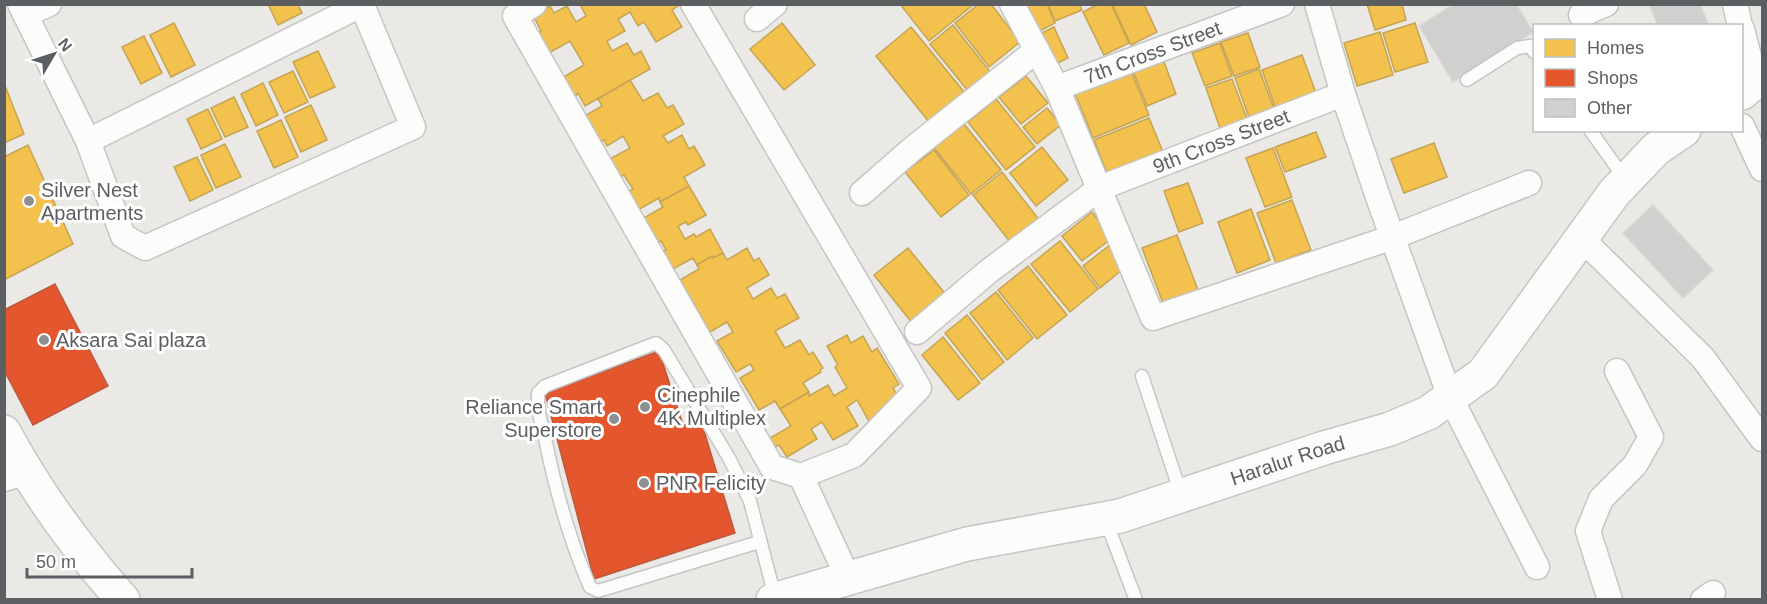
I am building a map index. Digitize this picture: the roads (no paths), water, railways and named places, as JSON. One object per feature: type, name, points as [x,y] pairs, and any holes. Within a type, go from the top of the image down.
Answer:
[{"type":"street","points":[[49,4],[23,10],[88,141],[123,236],[146,249],[413,126],[363,5],[88,141]]},
{"type":"street","points":[[534,4],[515,16],[772,467],[801,476],[854,455],[919,388],[693,4]]},
{"type":"street","points":[[1012,4],[1057,88],[1153,318],[1393,237],[1528,183]]},
{"type":"street","name":"7th Cross Street","points":[[1057,88],[1282,4]]},
{"type":"street","points":[[1317,4],[1343,94],[1450,397],[1537,567]]},
{"type":"street","points":[[1581,15],[1606,4]]},
{"type":"street","points":[[1735,4],[1740,24]]},
{"type":"street","points":[[1743,34],[1755,83],[1752,87]]},
{"type":"street","points":[[862,193],[911,150],[1037,51]]},
{"type":"street","name":"9th Cross Street","points":[[917,332],[989,272],[1100,188],[1343,94]]},
{"type":"street","points":[[1743,128],[1762,169]]},
{"type":"street","name":"Haralur Road","points":[[774,599],[967,544],[1105,520],[1324,448],[1390,429],[1428,413],[1483,374],[1614,193],[1656,149],[1681,132]]},
{"type":"street","points":[[1581,238],[1703,358],[1762,439]]},
{"type":"street","points":[[1610,600],[1588,531],[1601,499],[1635,465],[1651,437],[1617,371]]},
{"type":"street","points":[[5,436],[16,476],[72,537],[117,597]]},
{"type":"street","points":[[801,476],[848,578]]},
{"type":"lane","points":[[1467,80],[1517,48],[1530,46],[1533,50]]},
{"type":"lane","points":[[1591,132],[1626,180]]},
{"type":"lane","points":[[759,542],[598,591],[590,587],[581,566],[552,471],[537,404],[538,393],[545,386],[656,343],[664,350],[729,458],[750,501],[774,599]]},
{"type":"lane","points":[[1142,376],[1182,495]]},
{"type":"lane","points":[[1105,520],[1136,600]]},
{"type":"place","name":"Silver Nest Apartments","points":[[29,201]]},
{"type":"place","name":"Aksara Sai plaza","points":[[44,340]]},
{"type":"place","name":"Cinephile 4K Multiplex","points":[[645,407]]},
{"type":"place","name":"Reliance Smart Superstore","points":[[614,419]]},
{"type":"place","name":"PNR Felicity","points":[[644,483]]}]
